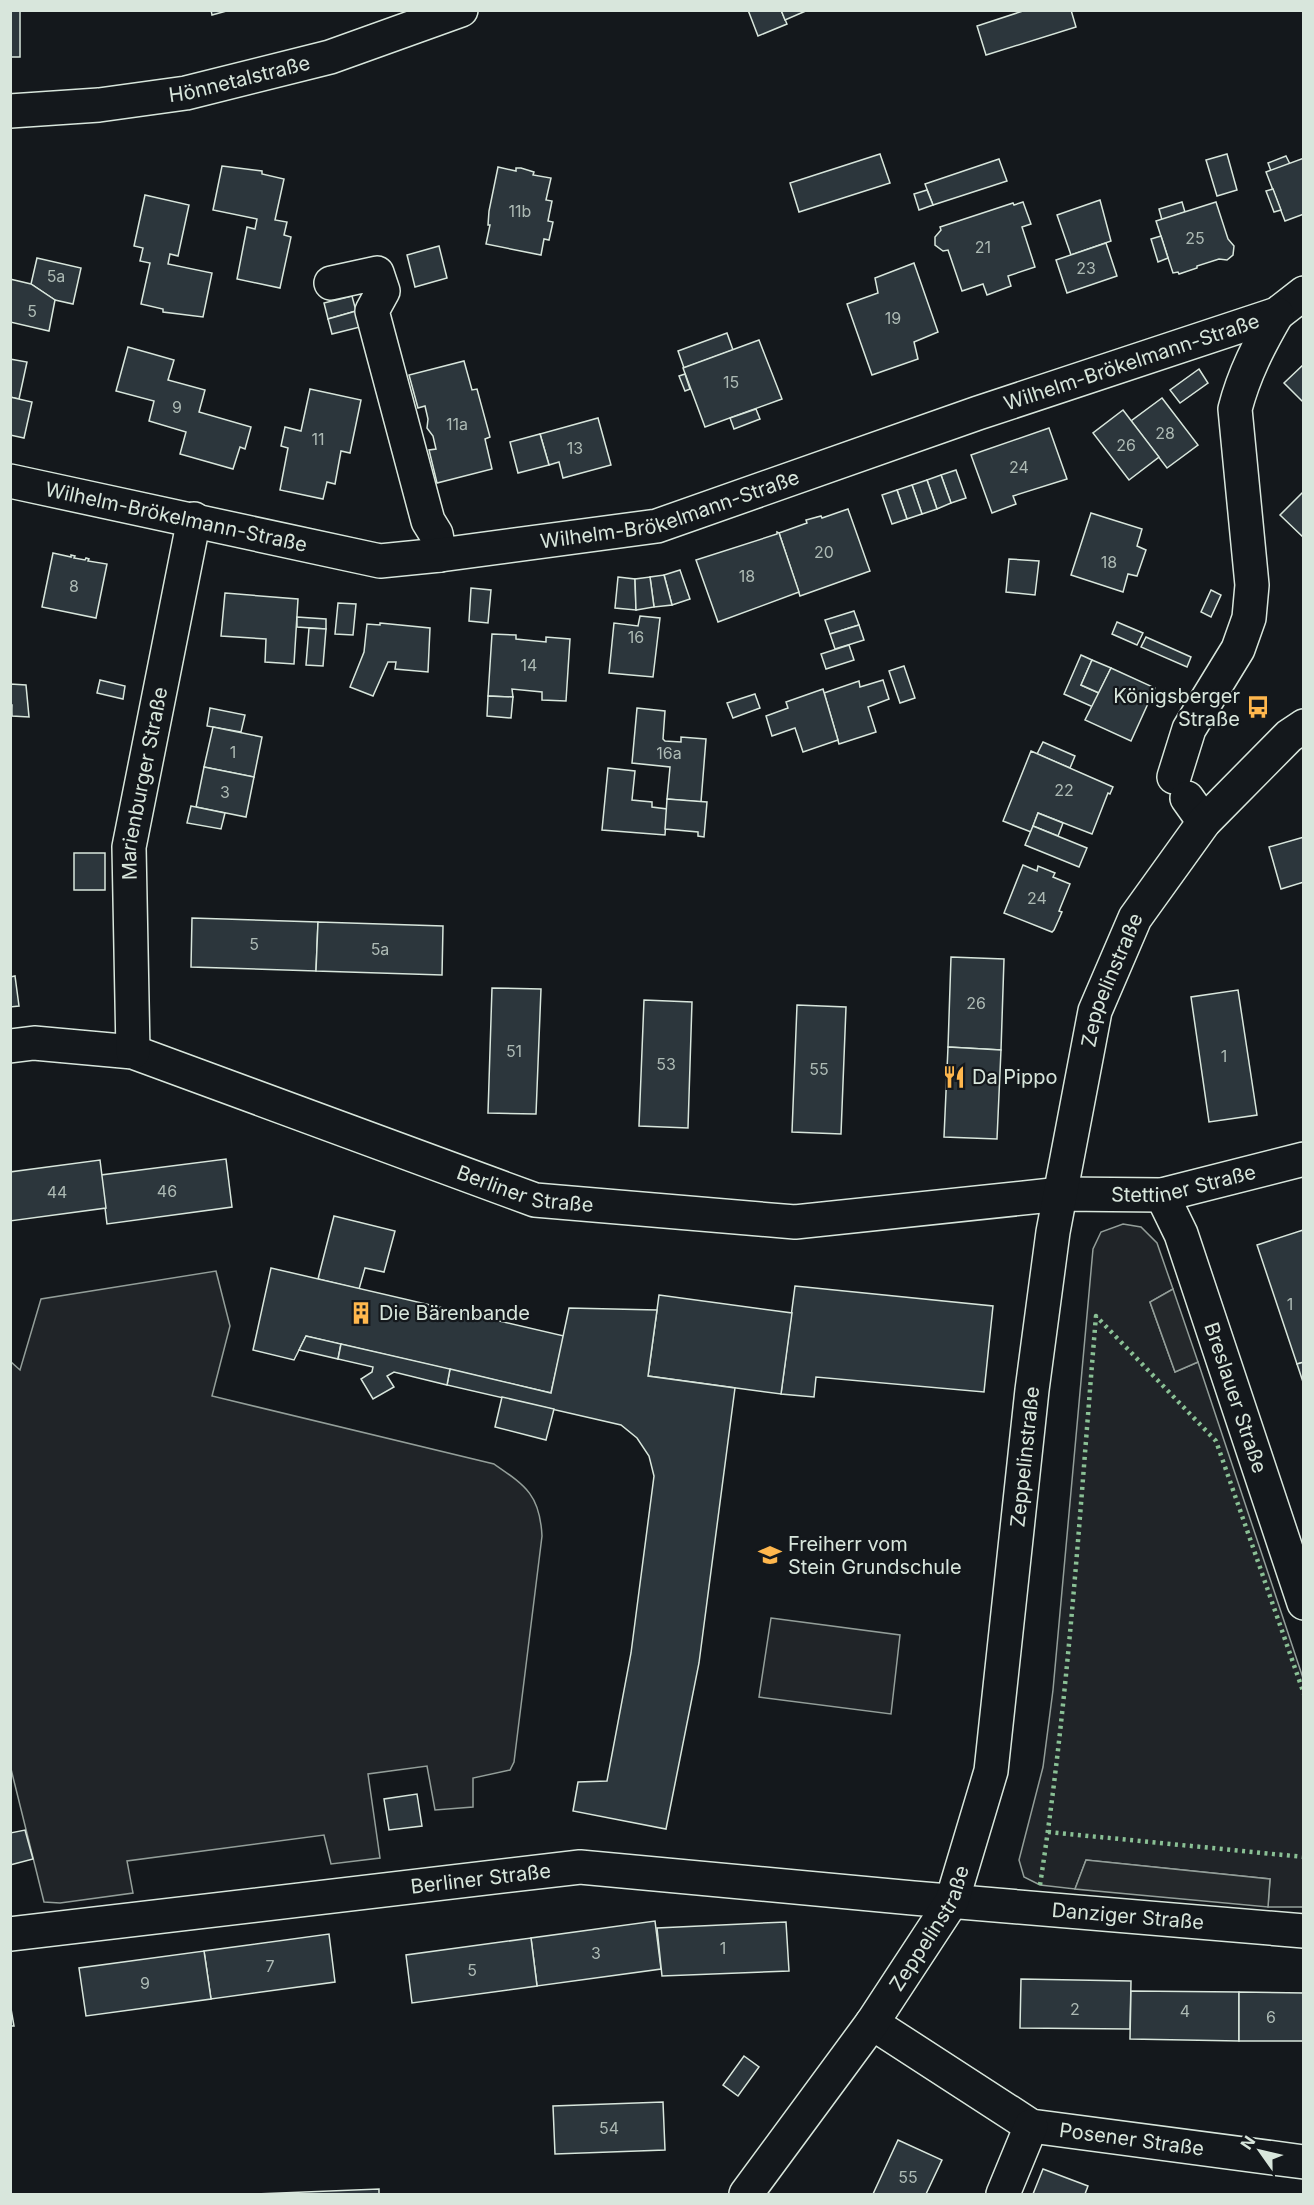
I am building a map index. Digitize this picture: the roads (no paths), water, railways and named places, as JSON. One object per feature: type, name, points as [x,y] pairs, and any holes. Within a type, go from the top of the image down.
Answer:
[{"type":"street","name":"Hönnetalstraße","points":[[10,111],[99,105],[186,93],[330,57],[461,10]]},
{"type":"street","points":[[331,283],[377,273],[383,291],[372,311],[428,521],[436,534],[440,555]]},
{"type":"street","name":"Wilhelm-Brökelmann-Straße","points":[[10,481],[380,561],[657,526],[978,413],[1276,314],[1304,293]]},
{"type":"street","points":[[1188,799],[1189,729],[1238,649],[1249,618],[1252,585],[1235,409],[1241,385],[1252,359],[1276,314]]},
{"type":"street","name":"Marienburger Straße","points":[[133,1052],[129,848],[194,519]]},
{"type":"street","name":"Zeppelinstraße","points":[[746,2194],[872,2023],[952,1901],[991,1771],[1032,1390],[1053,1232],[1095,1011],[1188,799],[1304,726]]},
{"type":"street","name":"Berliner Straße","points":[[10,1046],[34,1043],[133,1052],[536,1200],[795,1222],[1061,1194]]},
{"type":"street","name":"Stettiner Straße","points":[[1061,1194],[1162,1195],[1304,1159]]},
{"type":"street","name":"Breslauer Straße","points":[[1162,1195],[1181,1234],[1304,1603]]},
{"type":"street","name":"Berliner Straße","points":[[10,1935],[580,1867],[952,1901]]},
{"type":"street","name":"Danziger Straße","points":[[952,1901],[1304,1931]]},
{"type":"street","name":"Posener Straße","points":[[872,2023],[1031,2126],[1304,2162]]},
{"type":"street","name":"Posener Straße","points":[[1003,2194],[1031,2126]]},
{"type":"place","name":"Königsberger Straße","points":[[1258,707]]},
{"type":"place","name":"Da Pippo","points":[[954,1077]]},
{"type":"place","name":"Die Bärenbande","points":[[361,1313]]},
{"type":"place","name":"Freiherr vom Stein Grundschule","points":[[770,1555]]}]
